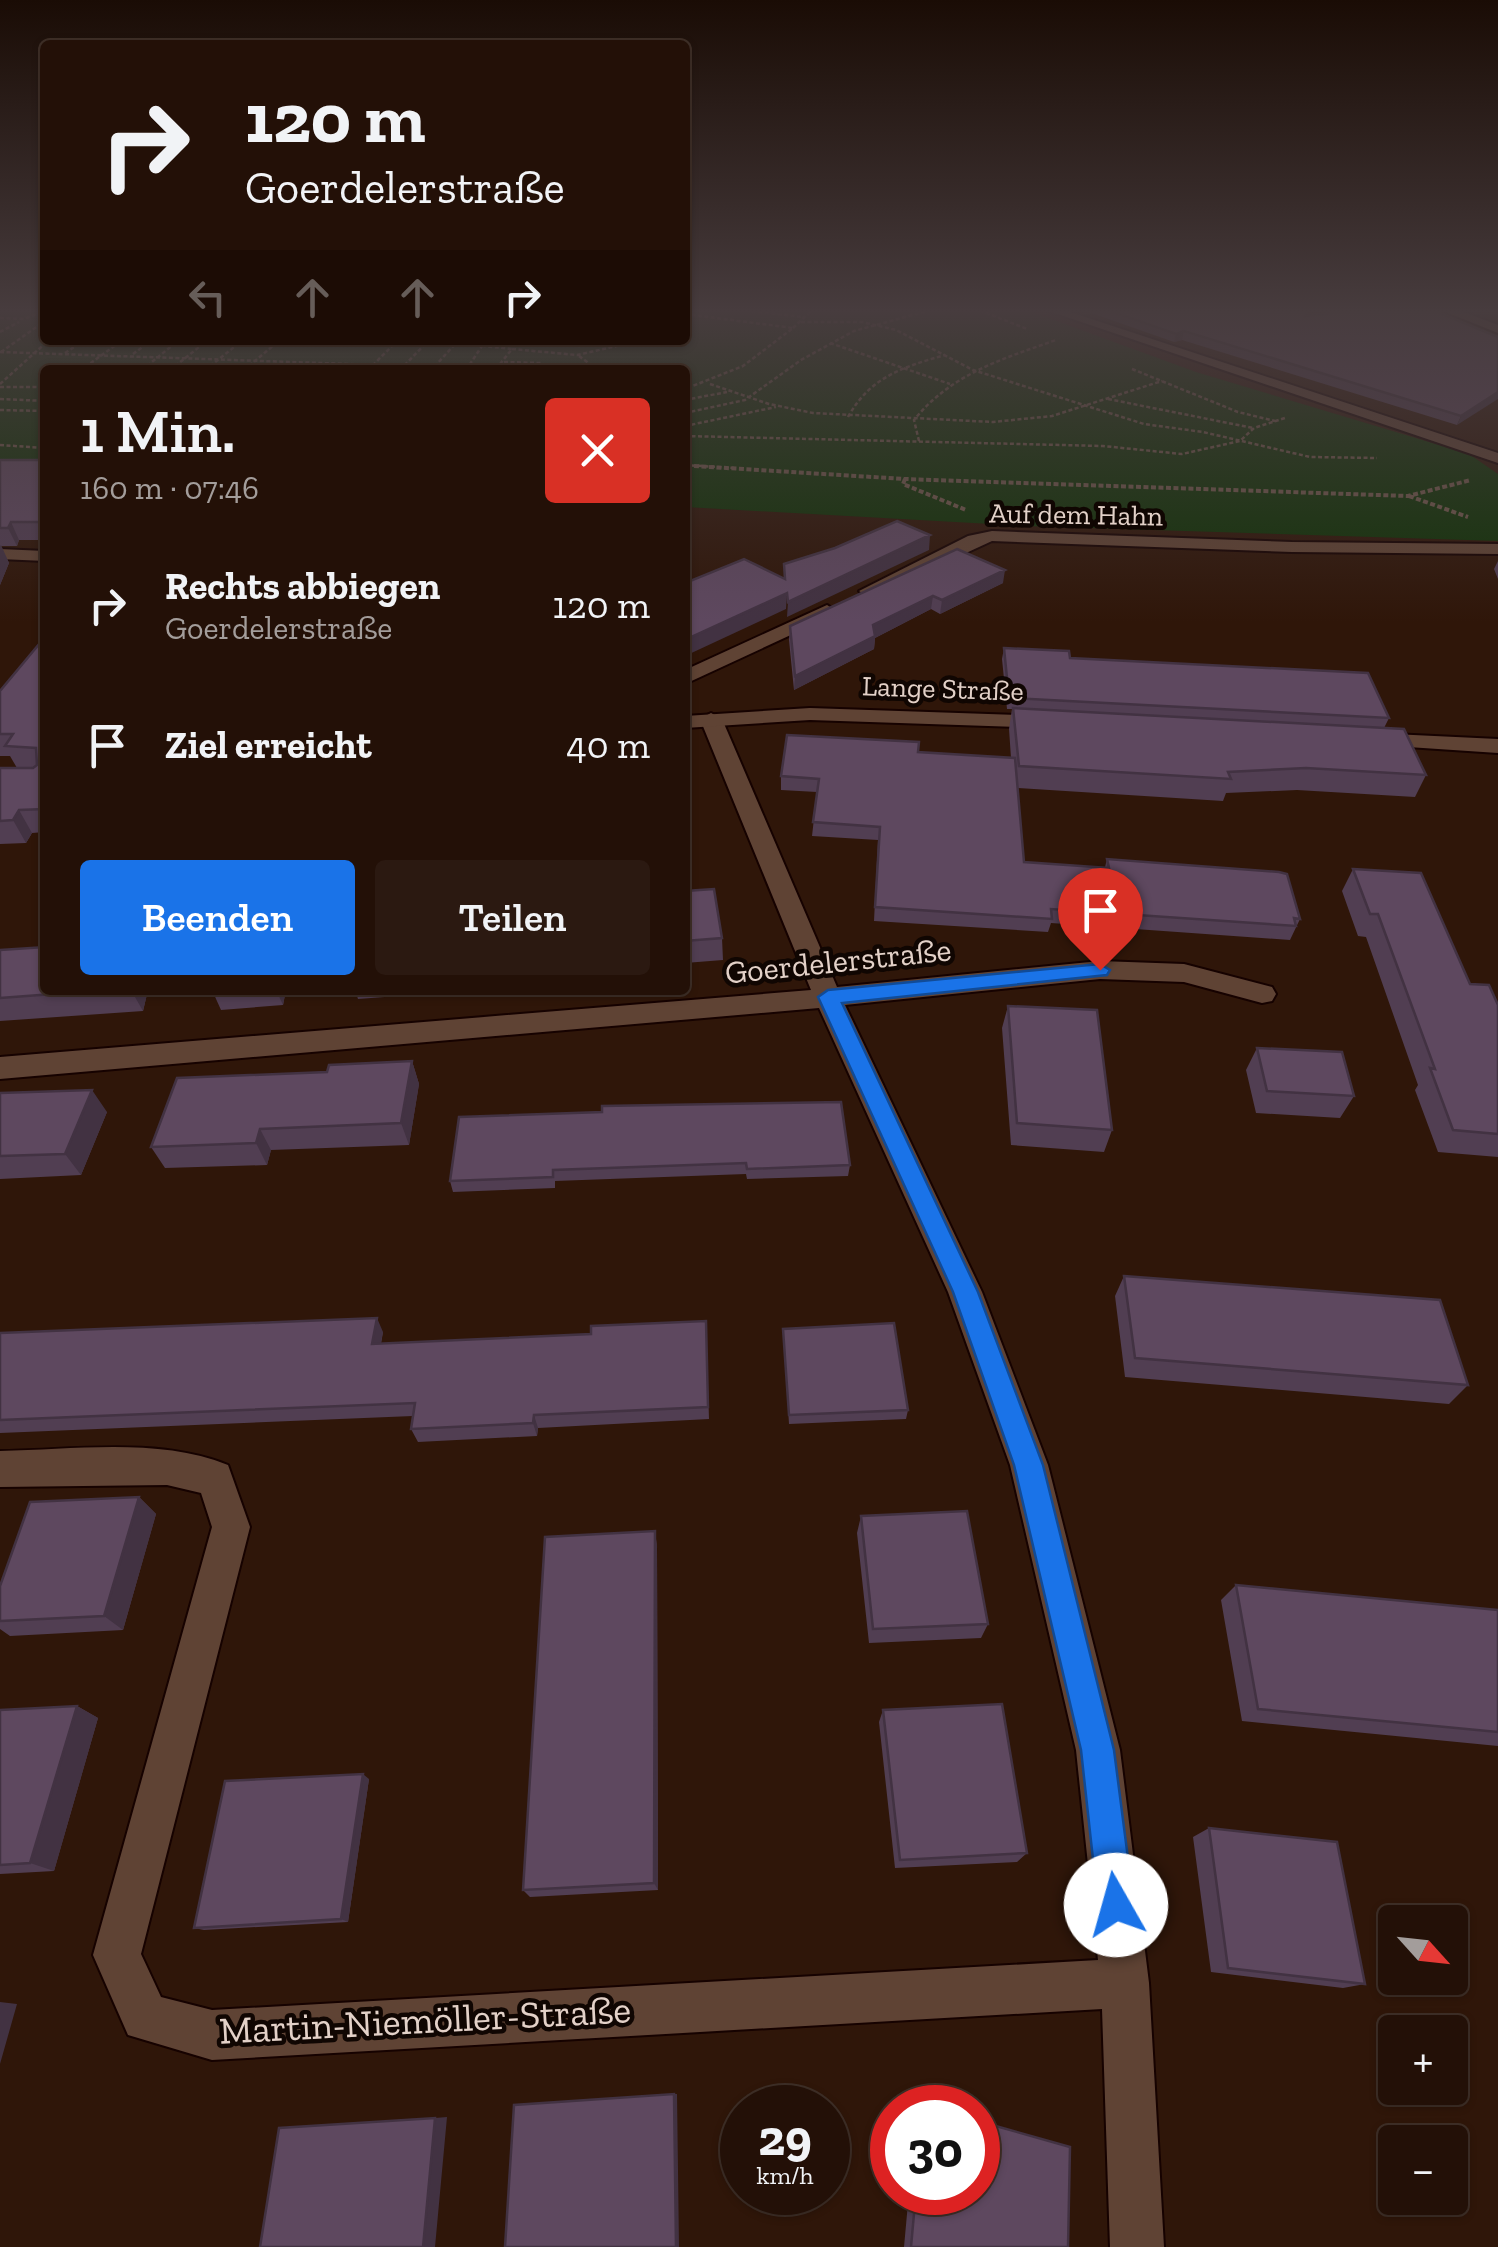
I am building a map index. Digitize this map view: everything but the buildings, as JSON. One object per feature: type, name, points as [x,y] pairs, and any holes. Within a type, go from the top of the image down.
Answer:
[{"type":"street","points":[[1356,413],[1498,458]]},
{"type":"street","name":"Auf dem Hahn","points":[[690,676],[974,540],[1009,536],[1292,547],[1498,549]]},
{"type":"street","points":[[0,554],[40,556]]},
{"type":"street","name":"Lange Straße","points":[[698,720],[828,714],[1070,723]]},
{"type":"street","points":[[698,720],[966,1292],[1028,1465],[1098,1750],[1125,1983],[1138,2247]]},
{"type":"street","points":[[1342,737],[1498,746]]},
{"type":"street","name":"Goerdelerstraße","points":[[0,1068],[1100,970],[1184,973],[1262,994]]},
{"type":"street","name":"Martin-Niemöller-Straße","points":[[0,1469],[167,1467],[215,1478],[231,1527],[117,1955],[145,2018],[212,2035],[1125,1983]]},
{"type":"path","points":[[690,425],[746,413]]},
{"type":"path","points":[[822,413],[914,420],[1030,420],[1056,413]]},
{"type":"path","points":[[848,417],[850,413]]},
{"type":"path","points":[[918,440],[914,420],[919,413]]},
{"type":"path","points":[[1109,413],[1144,424],[1240,440],[1310,457],[1378,458]]},
{"type":"path","points":[[1179,413],[1254,428]]},
{"type":"path","points":[[690,436],[1103,446],[1182,454],[1240,440]]},
{"type":"path","points":[[0,445],[40,448]]},
{"type":"path","points":[[690,465],[905,479],[1408,496],[1476,478]]},
{"type":"path","points":[[905,479],[903,484],[1007,528],[1009,536]]},
{"type":"path","points":[[1408,496],[1470,518]]},
{"type":"green space","points":[[0,413],[40,413],[40,473],[0,471]]},
{"type":"green space","points":[[690,413],[1332,413],[1469,454],[1498,474],[1498,541],[1026,526],[690,507]]},
{"type":"route","points":[[1100,970],[828,997],[966,1292],[1028,1465],[1098,1750],[1116,1905]]}]
